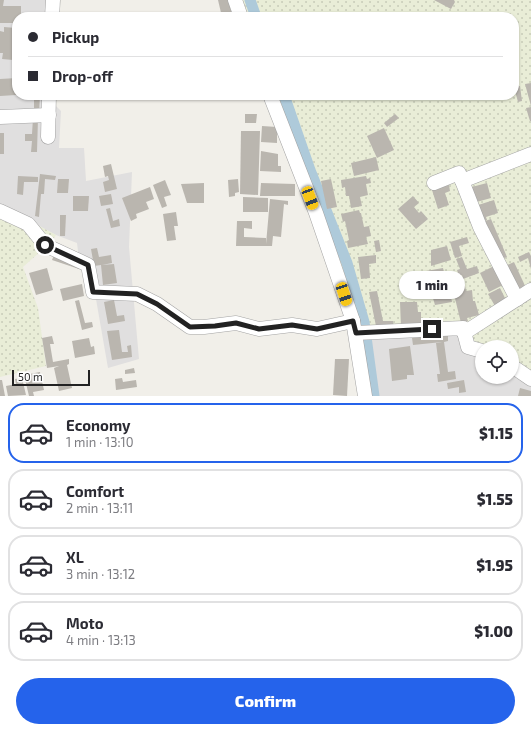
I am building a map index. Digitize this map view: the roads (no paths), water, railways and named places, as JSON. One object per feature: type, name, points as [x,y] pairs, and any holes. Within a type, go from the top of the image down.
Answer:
[{"type":"street","points":[[52,12],[53,0]]},
{"type":"street","points":[[235,0],[239,12]]},
{"type":"street","points":[[48,137],[49,100]]},
{"type":"street","points":[[272,100],[360,329],[364,396]]},
{"type":"street","points":[[0,118],[49,115]]},
{"type":"street","points":[[462,180],[531,154]]},
{"type":"street","points":[[434,184],[459,173],[480,227],[517,299]]},
{"type":"street","points":[[0,211],[28,224],[45,245],[88,265],[93,292],[137,294],[157,304],[190,327],[236,323],[259,329],[292,325],[317,329],[463,328],[468,347],[475,349]]},
{"type":"street","points":[[464,333],[531,290]]},
{"type":"street","points":[[519,371],[531,380]]},
{"type":"waterway","points":[[250,0],[254,12]]},
{"type":"waterway","points":[[286,100],[310,170],[347,263],[364,322],[374,396]]}]
